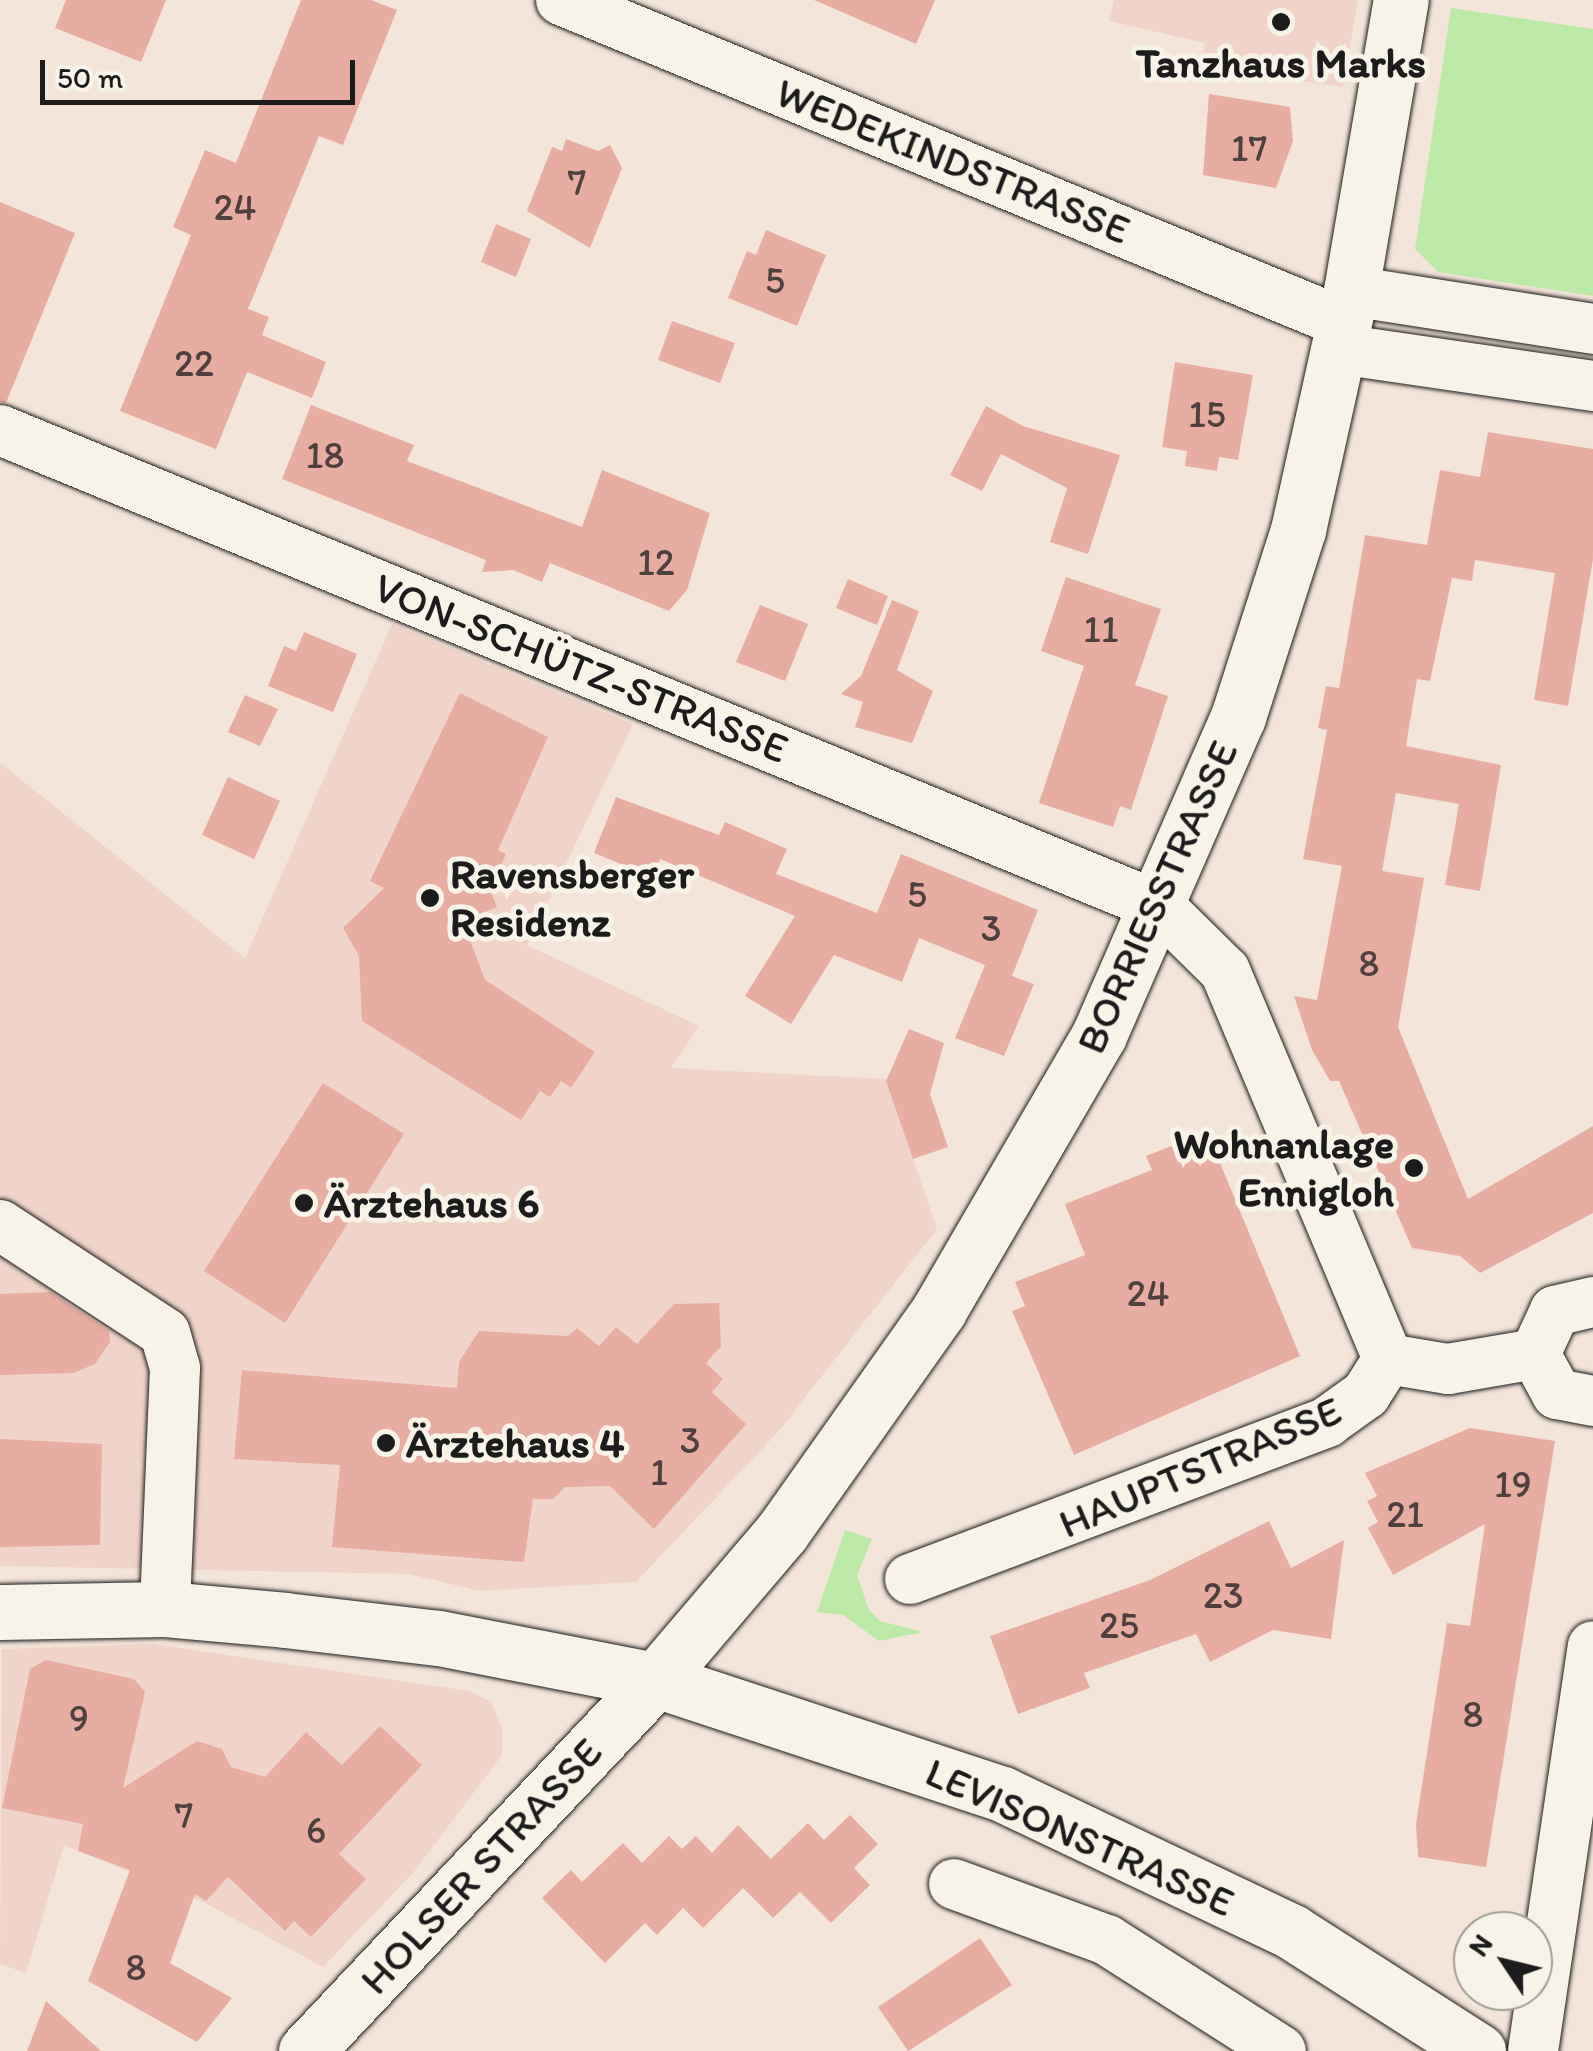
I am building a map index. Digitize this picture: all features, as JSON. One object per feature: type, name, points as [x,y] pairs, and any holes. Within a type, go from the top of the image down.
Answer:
[{"type":"main road","name":"BORRIESSTRASSE","points":[[656,1680],[782,1532],[930,1324],[1099,1034],[1160,907],[1238,717],[1292,548],[1345,321],[1402,0]]},
{"type":"main road","name":"LEVISONSTRASSE","points":[[0,1612],[166,1608],[439,1638],[656,1680],[1002,1794],[1292,1932],[1478,2051]]},
{"type":"main road","name":"HOLSER STRASSE","points":[[306,2051],[656,1680]]},
{"type":"street","name":"WEDEKINDSTRASSE","points":[[561,0],[1345,321]]},
{"type":"street","points":[[1345,321],[1593,329]]},
{"type":"street","points":[[1345,321],[1593,386]]},
{"type":"street","name":"VON-SCHÜTZ-STRASSE","points":[[0,430],[1160,907]]},
{"type":"street","points":[[1160,907],[1225,971],[1388,1359],[1448,1370],[1534,1354]]},
{"type":"street","points":[[0,1225],[164,1333],[175,1368],[166,1608]]},
{"type":"street","points":[[1591,1405],[1546,1383],[1534,1354],[1555,1310],[1593,1302]]},
{"type":"street","name":"HAUPTSTRASSE","points":[[910,1580],[1326,1422],[1366,1394],[1388,1359]]},
{"type":"street","points":[[1533,2051],[1593,1646]]},
{"type":"street","points":[[954,1884],[1107,1940],[1282,2051]]},
{"type":"shaded area","points":[[1114,0],[1358,0],[1343,87],[1201,66],[1205,43],[1109,21]]},
{"type":"shaded area","points":[[392,624],[633,724],[527,945],[699,1026],[671,1068],[886,1079],[937,1229],[778,1432],[636,1582],[479,1591],[409,1574],[0,1566],[0,763],[245,958]]},
{"type":"shaded area","points":[[154,1644],[469,1691],[491,1702],[502,1728],[502,1755],[413,1873],[323,1967],[205,1903],[64,1845],[26,1973],[0,1964],[2,1649]]},
{"type":"green space","points":[[1451,8],[1593,29],[1593,296],[1438,272],[1415,249]]},
{"type":"green space","points":[[845,1530],[872,1539],[857,1575],[869,1610],[880,1621],[923,1632],[879,1641],[843,1615],[817,1612]]},
{"type":"building","points":[[66,0],[166,0],[141,62],[55,28]]},
{"type":"building","points":[[301,0],[371,0],[397,10],[343,145],[319,136],[248,309],[269,317],[262,335],[326,362],[312,398],[247,372],[216,449],[120,411],[191,235],[173,227],[205,150],[236,163]]},
{"type":"building","points":[[814,0],[935,0],[916,44]]},
{"type":"building","points":[[1209,94],[1290,107],[1293,141],[1276,188],[1203,175]]},
{"type":"building","points":[[566,139],[598,151],[610,145],[622,168],[590,248],[527,211],[552,147],[562,151]]},
{"type":"building","points":[[0,202],[75,233],[6,403],[0,402]]},
{"type":"building","points":[[496,224],[531,239],[516,277],[481,262]]},
{"type":"building","points":[[766,230],[826,255],[797,326],[728,298],[747,251],[756,255]]},
{"type":"building","points":[[672,321],[735,343],[720,383],[658,360]]},
{"type":"building","points":[[1175,362],[1253,375],[1238,460],[1219,457],[1217,471],[1185,466],[1187,451],[1162,447]]},
{"type":"building","points":[[311,405],[414,445],[407,461],[582,527],[602,470],[710,513],[687,590],[669,611],[550,563],[542,582],[513,570],[482,572],[486,560],[282,479]]},
{"type":"building","points":[[986,406],[1023,426],[1120,455],[1088,554],[1050,542],[1067,488],[1001,454],[982,491],[950,475]]},
{"type":"building","points":[[1488,432],[1593,449],[1593,559],[1568,706],[1534,700],[1555,573],[1475,560],[1472,581],[1452,578],[1430,681],[1417,679],[1406,746],[1501,765],[1480,891],[1445,885],[1459,804],[1396,793],[1382,871],[1424,878],[1398,1027],[1468,1199],[1593,1126],[1593,1213],[1480,1273],[1460,1256],[1412,1248],[1339,1081],[1330,1081],[1312,1050],[1294,996],[1317,1000],[1342,866],[1303,859],[1327,730],[1318,728],[1326,686],[1339,688],[1365,535],[1427,545],[1440,470],[1480,477]]},
{"type":"building","points":[[1066,577],[1161,609],[1135,685],[1168,696],[1131,810],[1120,806],[1113,827],[1039,803],[1084,666],[1041,651]]},
{"type":"building","points":[[848,579],[888,596],[877,625],[836,608]]},
{"type":"building","points":[[892,600],[919,611],[897,670],[933,691],[912,743],[855,727],[863,702],[841,694],[861,676]]},
{"type":"building","points":[[760,605],[808,624],[785,681],[736,662]]},
{"type":"building","points":[[304,632],[357,654],[333,712],[268,686],[284,646],[296,651]]},
{"type":"building","name":"Ravensberger Residenz","points":[[460,693],[548,737],[498,850],[506,854],[490,890],[497,907],[463,921],[485,980],[595,1052],[571,1088],[561,1081],[550,1097],[540,1091],[521,1120],[362,1021],[359,956],[343,928],[384,888],[370,881]]},
{"type":"building","points":[[245,695],[278,709],[260,746],[228,732]]},
{"type":"building","points":[[228,777],[280,801],[254,859],[202,835]]},
{"type":"building","points":[[616,797],[719,835],[725,822],[787,849],[776,874],[877,913],[901,854],[1038,910],[1012,976],[1034,984],[1004,1056],[955,1038],[985,965],[919,938],[902,982],[834,955],[791,1024],[745,996],[795,916],[660,859],[653,877],[594,853]]},
{"type":"building","points":[[909,1029],[944,1043],[930,1094],[948,1147],[913,1159],[886,1081]]},
{"type":"building","name":"Ärztehaus 6","points":[[323,1083],[404,1134],[285,1323],[204,1271]]},
{"type":"building","points":[[1187,1140],[1192,1154],[1213,1146],[1300,1356],[1074,1455],[1012,1311],[1025,1306],[1015,1282],[1085,1255],[1065,1204],[1152,1170],[1146,1156]]},
{"type":"building","points":[[50,1292],[109,1331],[110,1342],[95,1364],[73,1373],[0,1375],[0,1294]]},
{"type":"building","points":[[719,1303],[721,1346],[706,1363],[723,1379],[712,1392],[746,1424],[654,1529],[610,1486],[565,1487],[553,1499],[533,1499],[524,1562],[332,1547],[340,1465],[234,1459],[242,1370],[457,1388],[459,1362],[479,1331],[568,1336],[577,1328],[599,1346],[616,1327],[637,1344],[674,1304]]},
{"type":"building","points":[[1470,1428],[1555,1441],[1486,1867],[1418,1857],[1416,1824],[1447,1623],[1470,1626],[1485,1524],[1393,1575],[1368,1528],[1378,1522],[1367,1501],[1377,1496],[1365,1473]]},
{"type":"building","points":[[0,1439],[102,1444],[100,1545],[0,1547]]},
{"type":"building","points":[[1269,1521],[1291,1568],[1344,1540],[1331,1639],[1273,1630],[1210,1662],[1196,1634],[1084,1673],[1090,1688],[1018,1714],[990,1636],[1150,1580]]},
{"type":"building","points":[[46,1660],[134,1679],[145,1692],[123,1788],[197,1741],[222,1749],[231,1767],[265,1777],[306,1732],[342,1765],[380,1726],[422,1765],[339,1854],[366,1879],[311,1937],[294,1921],[285,1931],[228,1877],[206,1901],[195,1894],[170,1963],[232,1998],[197,2042],[88,1981],[130,1870],[78,1851],[83,1824],[2,1808],[30,1669]]},
{"type":"building","points":[[850,1815],[878,1844],[854,1868],[870,1885],[831,1923],[800,1892],[773,1918],[743,1888],[703,1928],[683,1908],[657,1935],[645,1923],[605,1963],[542,1898],[571,1870],[582,1882],[623,1843],[642,1863],[669,1836],[682,1849],[696,1836],[712,1853],[738,1825],[771,1859],[808,1823],[824,1840]]},
{"type":"building","points":[[980,1938],[1012,1985],[908,2051],[878,2007]]},
{"type":"building","points":[[46,2001],[101,2051],[27,2051]]},
{"type":"place","name":"Tanzhaus Marks","points":[[1281,22]]},
{"type":"place","name":"Ravensberger Residenz","points":[[430,898]]},
{"type":"place","name":"Wohnanlage Ennigloh","points":[[1414,1168]]},
{"type":"place","name":"Ärztehaus 6","points":[[304,1203]]},
{"type":"place","name":"Ärztehaus 4","points":[[386,1443]]}]
